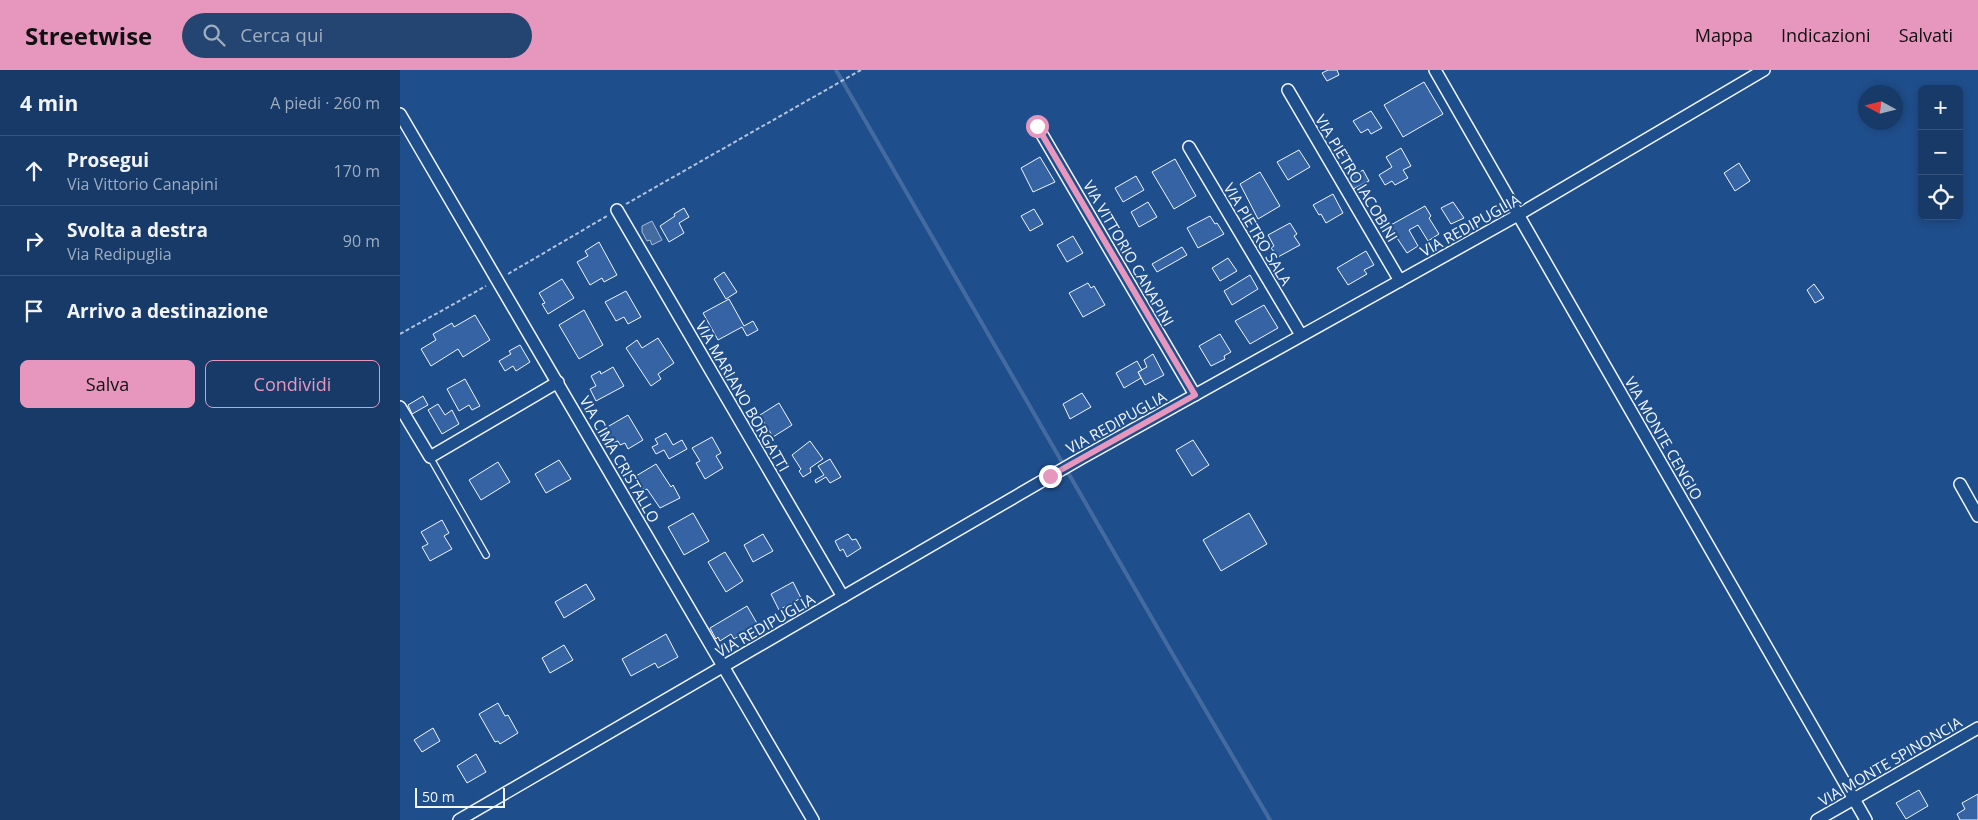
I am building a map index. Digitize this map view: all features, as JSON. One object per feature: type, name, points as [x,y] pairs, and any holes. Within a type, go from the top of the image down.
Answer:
[{"type":"street","name":"VIA MONTE CENGIO","points":[[1435,70],[1866,820]]},
{"type":"street","name":"VIA REDIPUGLIA","points":[[459,820],[1050,476],[1518,215],[1764,70]]},
{"type":"street","name":"VIA PIETRO IACOBINI","points":[[1288,90],[1400,281]]},
{"type":"street","name":"VIA CIMA CRISTALLO","points":[[400,114],[813,820]]},
{"type":"street","name":"VIA VITTORIO CANAPINI","points":[[1037,126],[1195,395]]},
{"type":"street","name":"VIA PIETRO SALA","points":[[1189,147],[1301,336]]},
{"type":"street","name":"VIA MARIANO BORGATTI","points":[[616,210],[843,597]]},
{"type":"street","points":[[400,407],[430,457],[558,382]]},
{"type":"street","points":[[1960,484],[1978,516]]},
{"type":"street","name":"VIA MONTE SPINONCIA","points":[[1817,820],[1978,728]]},
{"type":"lane","points":[[430,457],[486,555]]},
{"type":"path","points":[[833,86],[861,70]]},
{"type":"water","points":[[652,221],[662,240],[652,245],[650,240],[647,241],[642,232],[642,226]]},
{"type":"building","points":[[1328,70],[1337,70],[1339,75],[1327,81],[1322,73]]},
{"type":"building","points":[[1424,82],[1443,114],[1403,137],[1384,105]]},
{"type":"building","points":[[1371,111],[1382,128],[1371,134],[1368,129],[1361,133],[1353,121]]},
{"type":"building","points":[[1401,148],[1411,166],[1403,170],[1408,178],[1395,185],[1392,181],[1385,185],[1379,175],[1392,167],[1386,157]]},
{"type":"building","points":[[1299,150],[1310,167],[1288,180],[1277,162]]},
{"type":"building","points":[[1040,157],[1055,182],[1033,192],[1021,168]]},
{"type":"building","points":[[1175,159],[1196,196],[1174,209],[1152,172]]},
{"type":"building","points":[[1739,163],[1750,181],[1735,191],[1724,173]]},
{"type":"building","points":[[1363,170],[1369,181],[1353,189],[1347,180]]},
{"type":"building","points":[[1260,172],[1280,206],[1258,219],[1240,184]]},
{"type":"building","points":[[1136,176],[1144,190],[1123,202],[1115,188]]},
{"type":"building","points":[[1333,194],[1343,213],[1326,223],[1313,205]]},
{"type":"building","points":[[1148,202],[1157,217],[1139,227],[1131,212]]},
{"type":"building","points":[[1453,202],[1464,218],[1451,224],[1441,208]]},
{"type":"building","points":[[1425,206],[1431,216],[1429,218],[1439,234],[1428,241],[1418,225],[1409,230],[1418,246],[1407,253],[1389,226]]},
{"type":"building","points":[[684,208],[689,217],[679,223],[684,233],[669,242],[660,226]]},
{"type":"building","points":[[1034,209],[1043,224],[1030,231],[1021,216]]},
{"type":"building","points":[[1210,216],[1224,234],[1198,248],[1187,228]]},
{"type":"building","points":[[1290,223],[1297,234],[1294,236],[1300,245],[1278,257],[1271,248],[1274,246],[1268,235]]},
{"type":"building","points":[[1073,236],[1083,253],[1067,262],[1057,245]]},
{"type":"building","points":[[599,242],[617,275],[604,282],[602,278],[590,285],[577,262],[588,256],[585,251]]},
{"type":"building","points":[[1182,247],[1187,255],[1157,272],[1152,264]]},
{"type":"building","points":[[1366,251],[1374,265],[1364,270],[1367,274],[1348,285],[1337,268]]},
{"type":"building","points":[[1228,258],[1237,271],[1220,281],[1212,268]]},
{"type":"building","points":[[724,272],[737,292],[726,299],[714,279]]},
{"type":"building","points":[[1250,275],[1258,289],[1232,305],[1224,291]]},
{"type":"building","points":[[562,279],[574,298],[548,314],[542,304],[545,303],[539,293]]},
{"type":"building","points":[[1088,283],[1091,288],[1094,286],[1105,305],[1083,317],[1069,293]]},
{"type":"building","points":[[1814,284],[1824,298],[1815,303],[1807,290]]},
{"type":"building","points":[[626,291],[641,317],[628,324],[624,317],[616,321],[605,302]]},
{"type":"building","points":[[729,299],[744,326],[753,321],[758,330],[747,336],[742,327],[718,340],[703,313]]},
{"type":"building","points":[[1264,305],[1278,328],[1250,344],[1235,321]]},
{"type":"building","points":[[584,310],[603,345],[579,359],[559,325]]},
{"type":"building","points":[[475,315],[490,340],[463,357],[458,349],[431,366],[421,349],[436,340],[433,334],[452,323],[454,327]]},
{"type":"building","points":[[1220,334],[1231,352],[1224,356],[1225,359],[1211,366],[1199,346]]},
{"type":"building","points":[[658,338],[674,363],[658,374],[661,379],[651,386],[626,348],[637,340],[642,348]]},
{"type":"building","points":[[520,345],[530,362],[516,371],[513,366],[505,371],[499,361],[511,354],[509,351]]},
{"type":"building","points":[[1153,354],[1164,375],[1145,385],[1138,372],[1147,367],[1144,360]]},
{"type":"building","points":[[1137,361],[1142,370],[1138,372],[1141,378],[1124,388],[1116,373]]},
{"type":"building","points":[[613,367],[624,386],[596,401],[590,389],[596,386],[591,376],[600,371],[601,374]]},
{"type":"building","points":[[465,379],[480,406],[472,410],[469,405],[459,411],[447,389]]},
{"type":"building","points":[[1082,393],[1091,407],[1070,419],[1063,404]]},
{"type":"building","points":[[423,396],[428,405],[412,414],[408,405]]},
{"type":"building","points":[[779,403],[792,425],[773,437],[760,415]]},
{"type":"building","points":[[438,404],[445,415],[452,410],[459,424],[442,434],[428,410]]},
{"type":"building","points":[[628,415],[643,440],[628,449],[625,443],[620,445],[618,441],[610,443],[602,430]]},
{"type":"building","points":[[666,433],[673,445],[682,440],[687,449],[669,459],[664,450],[656,454],[652,447],[658,444],[655,439]]},
{"type":"building","points":[[712,437],[721,453],[716,456],[723,468],[705,479],[696,463],[700,461],[692,448]]},
{"type":"building","points":[[1193,440],[1209,465],[1192,476],[1176,450]]},
{"type":"building","points":[[810,441],[823,459],[810,468],[811,472],[803,477],[799,471],[801,469],[792,455]]},
{"type":"building","points":[[830,459],[841,477],[830,483],[826,477],[816,483],[815,480],[824,475],[818,466]]},
{"type":"building","points":[[559,460],[571,479],[546,493],[535,474]]},
{"type":"building","points":[[498,462],[510,482],[481,500],[469,480]]},
{"type":"building","points":[[656,464],[671,487],[673,485],[680,498],[660,508],[647,489],[644,490],[636,476]]},
{"type":"building","points":[[693,513],[709,541],[684,555],[668,527]]},
{"type":"building","points":[[1249,513],[1267,544],[1221,571],[1203,540]]},
{"type":"building","points":[[442,520],[449,533],[444,536],[452,549],[430,561],[422,547],[428,544],[421,532]]},
{"type":"building","points":[[763,534],[773,551],[753,562],[744,545]]},
{"type":"building","points":[[848,534],[852,540],[856,539],[861,548],[847,557],[843,549],[840,551],[835,541]]},
{"type":"building","points":[[725,552],[743,581],[726,592],[708,562]]},
{"type":"building","points":[[793,582],[801,598],[779,610],[771,594]]},
{"type":"building","points":[[586,584],[595,599],[564,618],[555,602]]},
{"type":"building","points":[[747,606],[758,625],[734,639],[731,634],[720,641],[718,637],[716,639],[710,628]]},
{"type":"building","points":[[666,634],[678,657],[658,668],[655,663],[631,676],[622,659]]},
{"type":"building","points":[[564,645],[573,660],[550,673],[542,658]]},
{"type":"building","points":[[498,703],[505,716],[508,715],[518,733],[500,744],[498,741],[495,742],[479,714]]},
{"type":"building","points":[[433,728],[440,741],[422,752],[414,740]]},
{"type":"building","points":[[476,754],[486,772],[467,783],[457,766]]},
{"type":"building","points":[[1919,790],[1928,806],[1906,819],[1896,803]]},
{"type":"building","points":[[1978,794],[1978,820],[1960,820],[1957,814],[1965,809],[1962,803]]},
{"type":"waterway","points":[[836,70],[1270,820]]},
{"type":"route","points":[[1037,126],[1195,395],[1050,476]]}]
